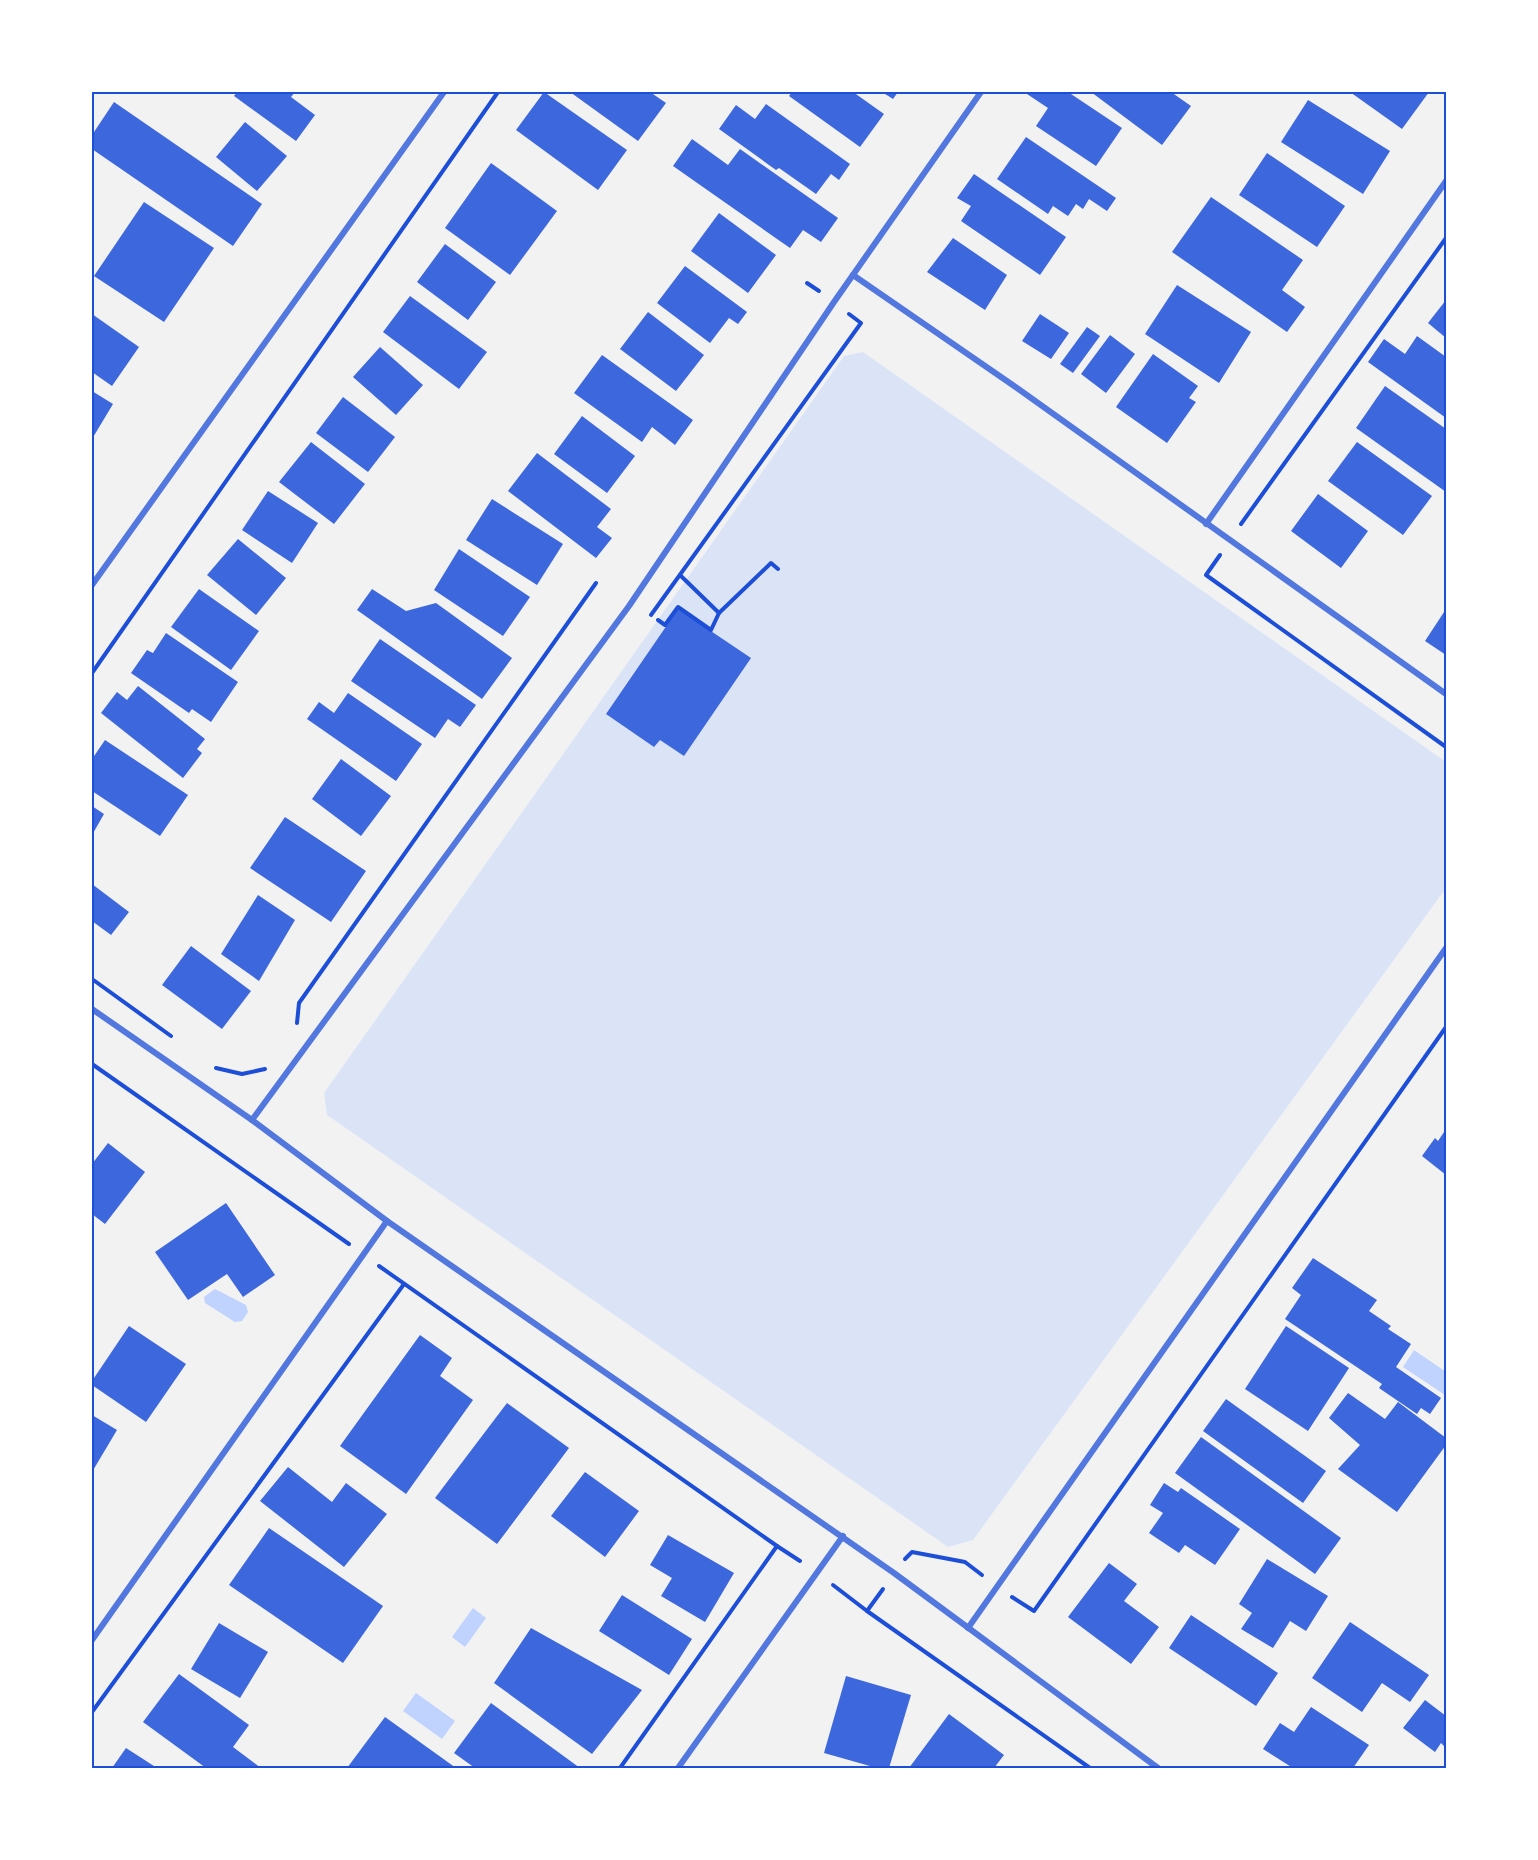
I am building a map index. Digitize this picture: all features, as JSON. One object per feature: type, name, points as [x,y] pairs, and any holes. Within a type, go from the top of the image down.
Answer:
[{"type":"street","points":[[92,585],[444,92]]},
{"type":"street","points":[[252,1120],[629,606],[834,302],[981,92]]},
{"type":"street","points":[[1206,524],[1446,181]]},
{"type":"street","points":[[853,275],[1446,694]]},
{"type":"street","points":[[968,1628],[1446,948]]},
{"type":"street","points":[[92,1009],[252,1120],[387,1221],[843,1536],[1158,1768]]},
{"type":"street","points":[[92,1640],[387,1221]]},
{"type":"street","points":[[678,1768],[843,1536]]},
{"type":"path","points":[[92,673],[498,92]]},
{"type":"path","points":[[1446,238],[1206,575],[1446,747]]},
{"type":"path","points":[[651,615],[861,322],[807,283]]},
{"type":"path","points":[[658,620],[665,625],[678,607],[711,630],[719,613],[771,563],[778,569]]},
{"type":"path","points":[[681,576],[719,613]]},
{"type":"path","points":[[295,1033],[299,1003],[596,583]]},
{"type":"path","points":[[92,979],[173,1037]]},
{"type":"path","points":[[867,1611],[912,1552],[965,1562],[998,1588],[1034,1611],[1446,1027]]},
{"type":"path","points":[[92,1064],[817,1572],[867,1611],[1090,1768]]},
{"type":"path","points":[[210,1064],[219,1070],[242,1074],[264,1069],[271,1064]]},
{"type":"path","points":[[92,1712],[404,1284]]},
{"type":"path","points":[[620,1768],[777,1546]]},
{"type":"shaded area","points":[[863,352],[1446,762],[1446,888],[973,1540],[948,1547],[327,1115],[324,1093],[844,356]]},
{"type":"water","points":[[215,1289],[246,1305],[248,1312],[242,1321],[235,1322],[205,1303],[204,1297]]},
{"type":"water","points":[[1414,1350],[1446,1372],[1445,1395],[1403,1367]]},
{"type":"water","points":[[473,1608],[486,1618],[465,1647],[452,1637]]},
{"type":"water","points":[[416,1693],[455,1721],[442,1739],[403,1711]]},
{"type":"building","points":[[237,92],[295,92],[291,97],[315,115],[296,141],[234,96]]},
{"type":"building","points":[[544,92],[627,150],[598,190],[516,130]]},
{"type":"building","points":[[570,92],[650,92],[666,103],[638,141]]},
{"type":"building","points":[[792,92],[853,92],[884,114],[860,147],[789,96]]},
{"type":"building","points":[[882,92],[898,92],[893,99]]},
{"type":"building","points":[[1028,92],[1068,92],[1122,128],[1096,166],[1036,126],[1048,108],[1027,94]]},
{"type":"building","points":[[1091,92],[1171,92],[1191,106],[1162,145]]},
{"type":"building","points":[[1350,92],[1429,92],[1402,129]]},
{"type":"building","points":[[1308,100],[1390,151],[1363,194],[1281,142]]},
{"type":"building","points":[[114,102],[262,204],[233,246],[92,149],[92,135]]},
{"type":"building","points":[[766,104],[850,164],[839,180],[831,174],[816,194],[779,168],[776,170],[719,129],[736,105],[755,119]]},
{"type":"building","points":[[245,122],[287,156],[257,191],[216,157]]},
{"type":"building","points":[[1026,137],[1116,198],[1107,211],[1089,199],[1083,209],[1076,204],[1068,216],[1053,206],[1048,214],[997,179]]},
{"type":"building","points":[[692,139],[728,165],[740,149],[838,218],[821,242],[803,230],[790,248],[673,166]]},
{"type":"building","points":[[1267,153],[1345,206],[1317,247],[1239,195]]},
{"type":"building","points":[[491,163],[557,211],[510,275],[445,228]]},
{"type":"building","points":[[974,174],[1066,237],[1040,275],[961,221],[971,206],[957,198]]},
{"type":"building","points":[[1211,197],[1303,260],[1282,290],[1305,307],[1287,332],[1172,252]]},
{"type":"building","points":[[144,202],[214,248],[164,322],[94,276]]},
{"type":"building","points":[[719,213],[776,255],[748,293],[691,251]]},
{"type":"building","points":[[953,238],[1007,275],[985,310],[927,272]]},
{"type":"building","points":[[445,244],[496,282],[468,320],[417,282]]},
{"type":"building","points":[[685,266],[747,312],[738,324],[729,318],[710,343],[657,303]]},
{"type":"building","points":[[1177,285],[1251,332],[1219,383],[1145,334]]},
{"type":"building","points":[[410,296],[487,352],[459,389],[383,332]]},
{"type":"building","points":[[1446,300],[1446,338],[1428,323]]},
{"type":"building","points":[[648,312],[704,355],[676,391],[620,349]]},
{"type":"building","points":[[92,314],[139,347],[112,386],[92,372]]},
{"type":"building","points":[[1040,314],[1069,333],[1051,359],[1022,341]]},
{"type":"building","points":[[1087,327],[1100,336],[1073,373],[1060,364]]},
{"type":"building","points":[[1110,335],[1135,354],[1106,393],[1081,374]]},
{"type":"building","points":[[1417,336],[1446,357],[1446,418],[1368,362],[1384,339],[1405,354]]},
{"type":"building","points":[[380,347],[423,385],[396,415],[353,377]]},
{"type":"building","points":[[1153,354],[1198,386],[1189,398],[1196,402],[1167,443],[1116,407]]},
{"type":"building","points":[[602,355],[693,420],[675,445],[652,427],[642,442],[574,393]]},
{"type":"building","points":[[1385,386],[1446,429],[1446,492],[1356,428]]},
{"type":"building","points":[[92,391],[113,404],[92,439]]},
{"type":"building","points":[[343,397],[395,437],[368,472],[316,433]]},
{"type":"building","points":[[582,416],[635,456],[607,493],[554,454]]},
{"type":"building","points":[[311,442],[365,484],[334,524],[279,482]]},
{"type":"building","points":[[1357,442],[1432,496],[1403,535],[1328,481]]},
{"type":"building","points":[[537,453],[611,509],[597,527],[612,538],[596,558],[508,491]]},
{"type":"building","points":[[268,491],[318,523],[292,563],[242,530]]},
{"type":"building","points":[[1318,494],[1368,531],[1341,568],[1291,531]]},
{"type":"building","points":[[492,499],[563,544],[537,585],[466,540]]},
{"type":"building","points":[[238,539],[286,578],[256,615],[207,575]]},
{"type":"building","points":[[459,549],[530,597],[503,636],[434,590]]},
{"type":"building","points":[[199,589],[259,631],[231,670],[171,627]]},
{"type":"building","points":[[372,589],[406,611],[436,603],[512,658],[482,699],[357,610]]},
{"type":"building","points":[[678,609],[751,658],[684,756],[660,740],[654,747],[606,714]]},
{"type":"building","points":[[1446,609],[1446,655],[1425,641]]},
{"type":"building","points":[[166,633],[238,682],[211,722],[192,709],[189,713],[131,673],[147,650],[153,653]]},
{"type":"building","points":[[380,639],[476,705],[460,727],[448,719],[435,738],[351,681]]},
{"type":"building","points":[[138,686],[205,739],[197,749],[202,753],[183,778],[101,713],[117,692],[127,700]]},
{"type":"building","points":[[348,693],[422,744],[396,781],[307,719],[319,702],[334,713]]},
{"type":"building","points":[[105,740],[188,795],[160,836],[92,791],[92,759]]},
{"type":"building","points":[[341,759],[391,796],[361,836],[312,799]]},
{"type":"building","points":[[92,806],[104,814],[92,835]]},
{"type":"building","points":[[285,817],[366,871],[331,922],[250,868]]},
{"type":"building","points":[[92,884],[129,912],[111,935],[92,921]]},
{"type":"building","points":[[258,895],[295,920],[259,981],[221,954]]},
{"type":"building","points":[[191,946],[251,991],[222,1029],[162,985]]},
{"type":"building","points":[[1446,1129],[1446,1175],[1422,1156],[1435,1138],[1438,1141]]},
{"type":"building","points":[[108,1143],[145,1172],[105,1224],[92,1214],[92,1164]]},
{"type":"building","points":[[226,1203],[275,1275],[243,1297],[227,1274],[188,1300],[155,1252]]},
{"type":"building","points":[[1313,1258],[1377,1300],[1369,1311],[1391,1326],[1388,1329],[1411,1344],[1396,1367],[1441,1398],[1430,1414],[1421,1408],[1417,1414],[1379,1388],[1382,1384],[1285,1319],[1301,1295],[1292,1288]]},
{"type":"building","points":[[129,1326],[186,1364],[146,1422],[92,1385],[92,1381]]},
{"type":"building","points":[[1286,1326],[1349,1368],[1308,1431],[1245,1389]]},
{"type":"building","points":[[420,1335],[452,1358],[440,1376],[473,1400],[406,1494],[340,1446]]},
{"type":"building","points":[[1348,1393],[1385,1419],[1398,1402],[1446,1438],[1446,1445],[1397,1512],[1338,1469],[1360,1445],[1329,1418]]},
{"type":"building","points":[[1226,1399],[1326,1471],[1303,1503],[1203,1431]]},
{"type":"building","points":[[507,1403],[569,1448],[497,1544],[435,1498]]},
{"type":"building","points":[[92,1415],[117,1430],[92,1472]]},
{"type":"building","points":[[1201,1437],[1341,1538],[1315,1574],[1175,1473]]},
{"type":"building","points":[[288,1467],[332,1502],[346,1483],[387,1514],[344,1567],[260,1501]]},
{"type":"building","points":[[585,1472],[639,1511],[605,1557],[551,1516]]},
{"type":"building","points":[[1164,1483],[1178,1492],[1181,1488],[1240,1529],[1215,1565],[1185,1545],[1179,1553],[1149,1533],[1163,1513],[1150,1505]]},
{"type":"building","points":[[269,1528],[383,1606],[343,1663],[229,1585]]},
{"type":"building","points":[[668,1535],[734,1573],[705,1622],[661,1596],[672,1578],[650,1565]]},
{"type":"building","points":[[1267,1559],[1328,1596],[1306,1631],[1290,1621],[1273,1648],[1241,1629],[1252,1613],[1239,1604]]},
{"type":"building","points":[[1109,1563],[1137,1584],[1124,1601],[1159,1627],[1131,1664],[1068,1617]]},
{"type":"building","points":[[622,1595],[692,1639],[669,1675],[599,1631]]},
{"type":"building","points":[[1191,1615],[1278,1673],[1256,1706],[1169,1648]]},
{"type":"building","points":[[1350,1622],[1429,1675],[1410,1702],[1382,1683],[1362,1712],[1312,1678]]},
{"type":"building","points":[[219,1623],[268,1652],[240,1698],[191,1669]]},
{"type":"building","points":[[531,1628],[642,1690],[592,1754],[494,1683]]},
{"type":"building","points":[[179,1674],[249,1725],[233,1747],[261,1768],[206,1768],[143,1722]]},
{"type":"building","points":[[846,1676],[911,1695],[889,1768],[877,1768],[824,1753]]},
{"type":"building","points":[[1425,1700],[1446,1716],[1446,1748],[1441,1743],[1435,1752],[1403,1728]]},
{"type":"building","points":[[491,1703],[580,1768],[475,1768],[454,1753]]},
{"type":"building","points":[[1311,1707],[1369,1745],[1353,1768],[1293,1768],[1263,1749],[1280,1723],[1294,1732]]},
{"type":"building","points":[[949,1714],[1004,1755],[994,1768],[909,1768]]},
{"type":"building","points":[[385,1717],[456,1768],[347,1768]]},
{"type":"building","points":[[126,1748],[157,1768],[112,1768]]}]
